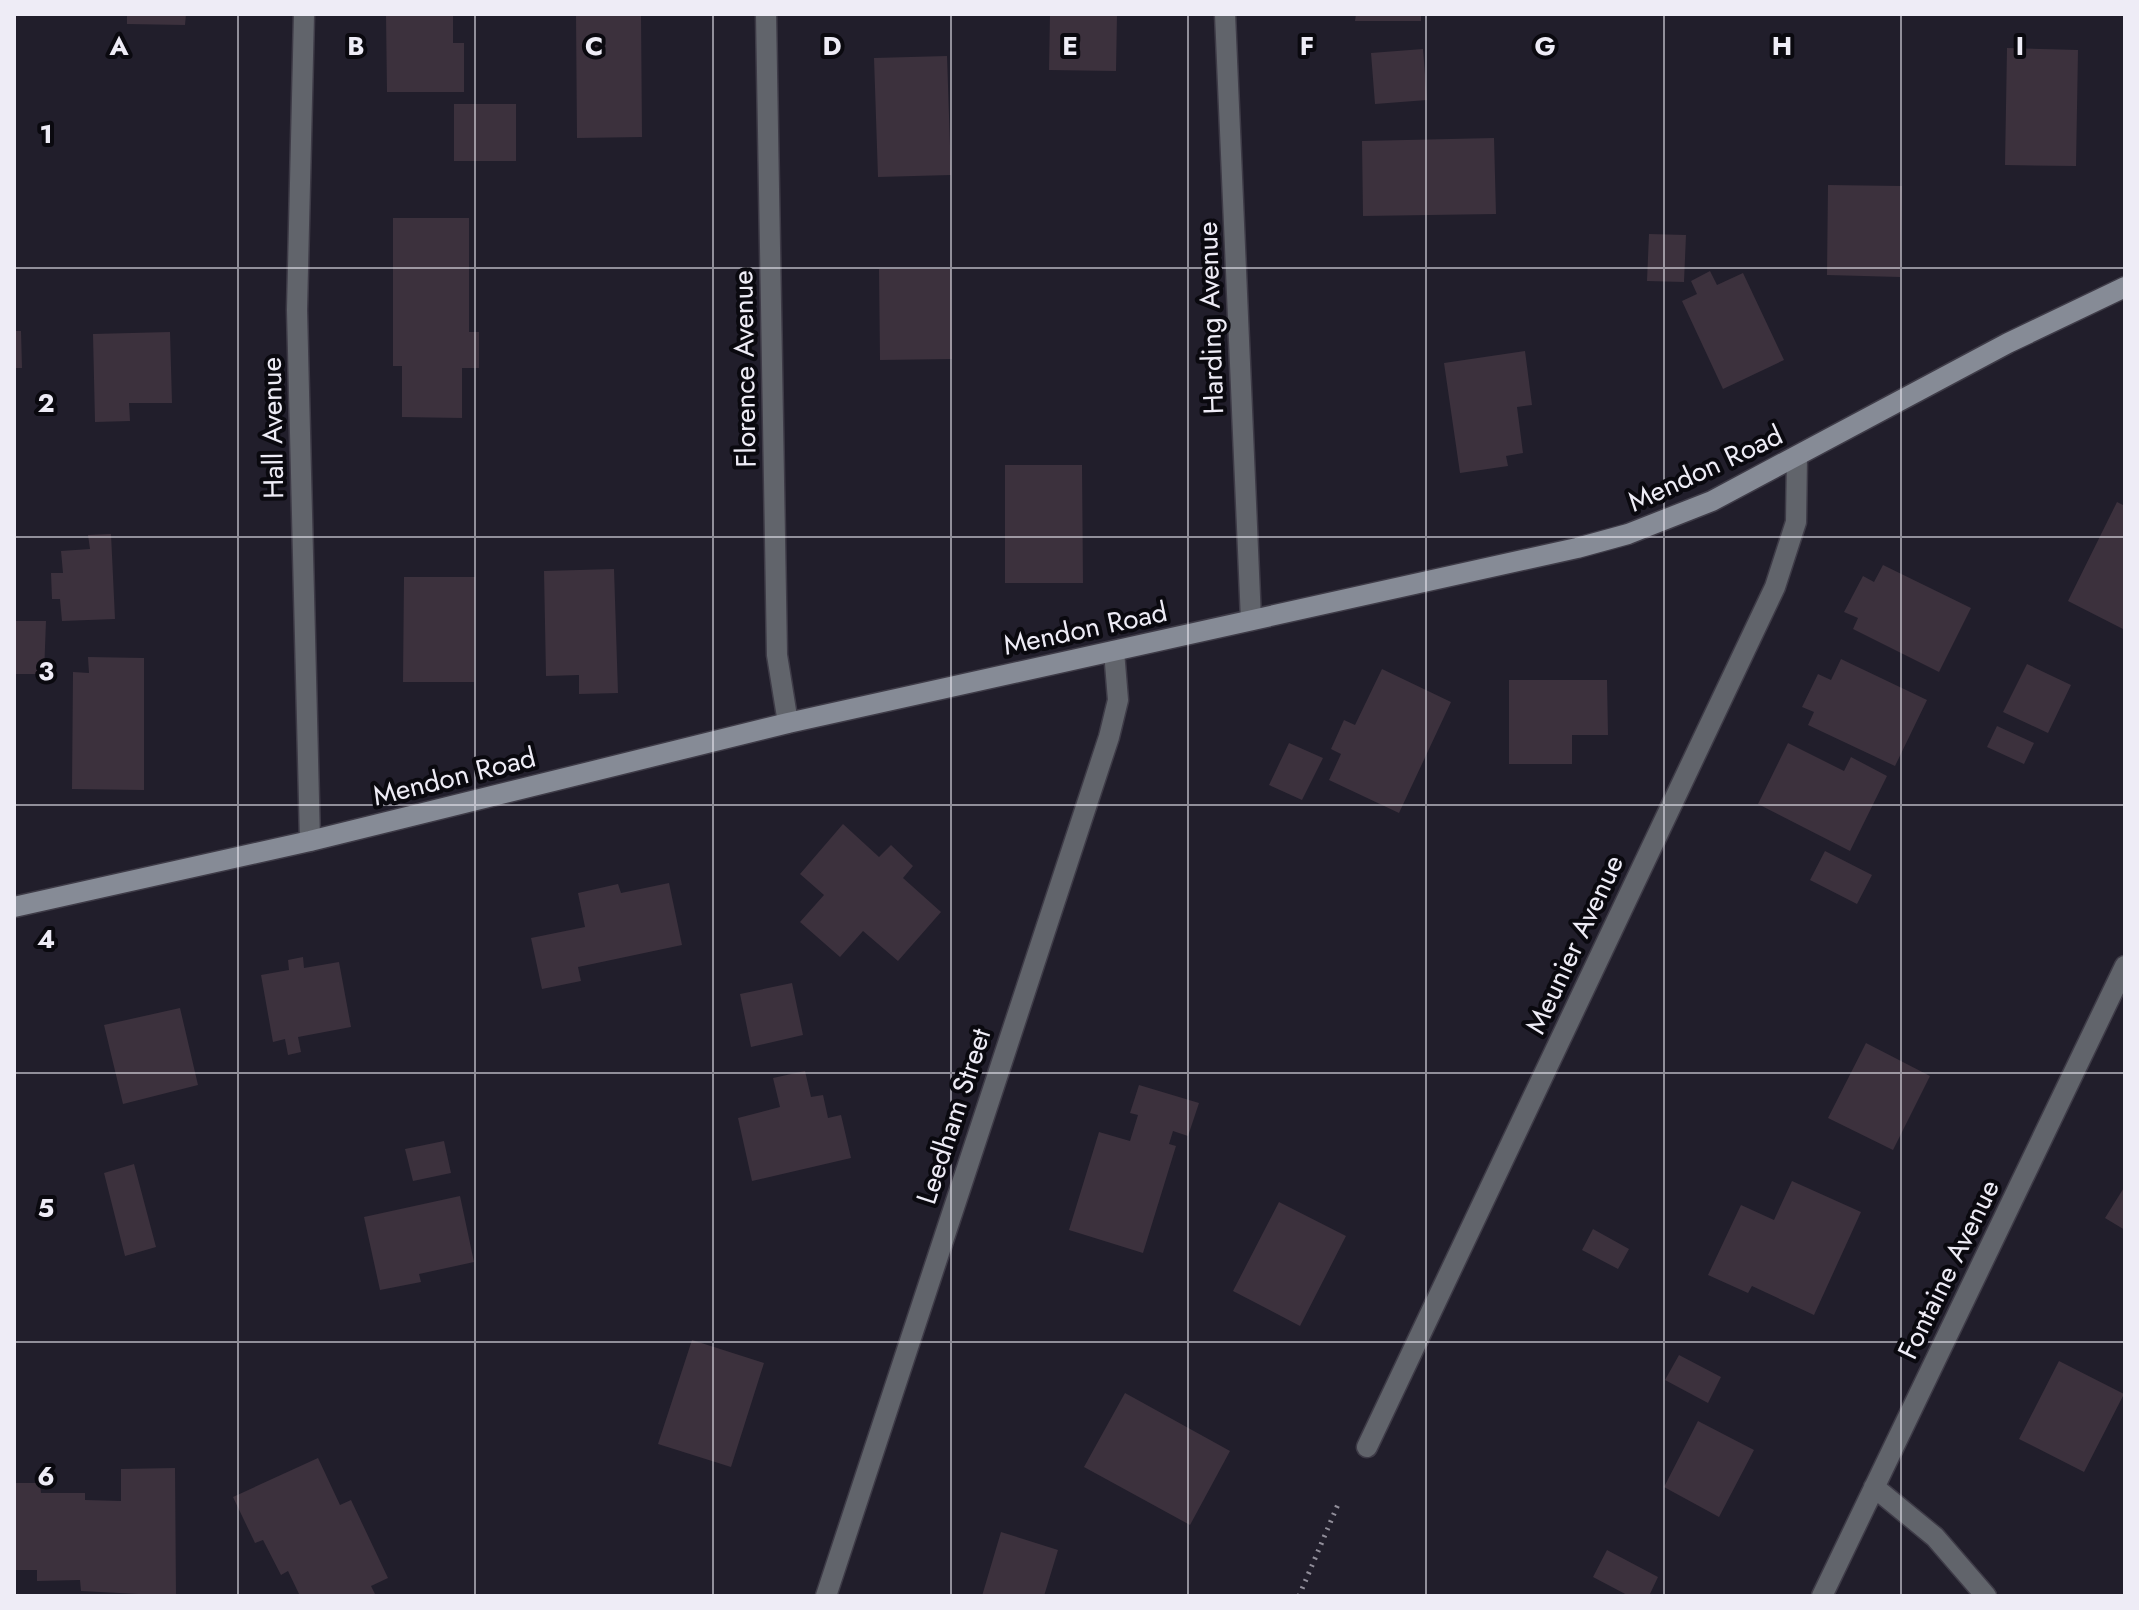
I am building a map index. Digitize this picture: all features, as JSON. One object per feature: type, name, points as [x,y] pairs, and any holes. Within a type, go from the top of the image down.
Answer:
[{"type":"street","name":"Hall Avenue","points":[[304,14],[297,310],[310,841]]},
{"type":"street","name":"Florence Avenue","points":[[766,14],[777,655],[788,723]]},
{"type":"street","name":"Harding Avenue","points":[[1225,14],[1251,620]]},
{"type":"street","name":"Mendon Road","points":[[14,907],[310,841],[788,723],[1577,548],[1628,534],[1712,501],[2008,343],[2125,287]]},
{"type":"street","name":"Meunier Avenue","points":[[1367,1447],[1775,587],[1796,522],[1797,457]]},
{"type":"street","name":"Leedham Street","points":[[826,1596],[1109,737],[1118,700],[1114,651]]},
{"type":"street","name":"Fontaine Avenue","points":[[1822,1596],[2125,966]]},
{"type":"street","points":[[1874,1487],[1935,1537],[1986,1596]]},
{"type":"path","points":[[1299,1596],[1339,1502]]},
{"type":"building","points":[[127,14],[186,14],[185,25],[127,24]]},
{"type":"building","points":[[386,14],[453,14],[453,43],[464,43],[464,92],[387,92]]},
{"type":"building","points":[[576,14],[641,14],[642,137],[577,138]]},
{"type":"building","points":[[1050,14],[1117,14],[1116,71],[1049,70]]},
{"type":"building","points":[[1356,14],[1421,14],[1421,21],[1355,21]]},
{"type":"building","points":[[2007,48],[2078,50],[2076,166],[2005,165]]},
{"type":"building","points":[[1423,49],[1427,100],[1375,104],[1371,53]]},
{"type":"building","points":[[947,56],[951,175],[878,177],[874,58]]},
{"type":"building","points":[[454,104],[516,104],[516,161],[454,161]]},
{"type":"building","points":[[1494,138],[1496,214],[1363,216],[1362,141]]},
{"type":"building","points":[[1828,185],[1902,186],[1900,277],[1827,275]]},
{"type":"building","points":[[393,218],[469,218],[469,332],[479,332],[479,368],[462,368],[462,418],[402,417],[402,366],[393,366]]},
{"type":"building","points":[[1649,234],[1686,235],[1684,282],[1647,281]]},
{"type":"building","points":[[879,269],[951,269],[952,359],[880,360]]},
{"type":"building","points":[[1710,271],[1717,285],[1743,273],[1784,360],[1723,389],[1682,301],[1697,294],[1691,281]]},
{"type":"building","points":[[14,331],[21,331],[22,368],[14,368]]},
{"type":"building","points":[[170,332],[172,403],[129,403],[130,421],[95,422],[93,334]]},
{"type":"building","points":[[1525,351],[1532,405],[1517,407],[1523,453],[1506,456],[1508,466],[1460,473],[1444,363]]},
{"type":"building","points":[[1005,465],[1082,465],[1083,583],[1005,583]]},
{"type":"building","points":[[2117,502],[2125,506],[2123,629],[2068,601]]},
{"type":"building","points":[[111,534],[115,619],[62,621],[60,599],[52,599],[51,573],[63,573],[61,551],[90,549],[88,535]]},
{"type":"building","points":[[1883,565],[1971,608],[1939,672],[1853,629],[1858,618],[1844,612],[1863,576],[1874,582]]},
{"type":"building","points":[[614,569],[618,693],[579,694],[579,675],[546,676],[544,571]]},
{"type":"building","points":[[404,577],[475,577],[474,682],[403,682]]},
{"type":"building","points":[[16,621],[46,621],[44,674],[14,674]]},
{"type":"building","points":[[88,657],[144,658],[144,790],[72,789],[73,672],[89,673]]},
{"type":"building","points":[[1841,659],[1927,700],[1895,766],[1808,725],[1814,712],[1802,707],[1818,674],[1831,680]]},
{"type":"building","points":[[2027,664],[2071,685],[2048,733],[2003,712]]},
{"type":"building","points":[[1382,669],[1451,702],[1399,813],[1329,780],[1341,754],[1331,749],[1344,720],[1355,725]]},
{"type":"building","points":[[1509,680],[1607,680],[1608,735],[1572,735],[1572,764],[1509,764]]},
{"type":"building","points":[[1997,726],[2034,743],[2024,764],[1987,747]]},
{"type":"building","points":[[1289,743],[1323,758],[1302,800],[1269,785]]},
{"type":"building","points":[[1788,743],[1844,771],[1851,757],[1887,776],[1850,851],[1758,804]]},
{"type":"building","points":[[843,824],[879,857],[891,845],[913,866],[903,878],[941,912],[898,961],[863,931],[840,957],[800,922],[824,895],[800,874]]},
{"type":"building","points":[[1825,851],[1872,875],[1857,904],[1810,880]]},
{"type":"building","points":[[669,883],[682,945],[578,967],[581,981],[542,989],[531,938],[585,927],[578,893],[618,884],[621,893]]},
{"type":"building","points":[[303,957],[304,968],[339,962],[351,1027],[298,1037],[301,1052],[288,1055],[285,1039],[273,1042],[261,975],[289,970],[288,960]]},
{"type":"building","points":[[792,983],[803,1035],[751,1047],[740,994]]},
{"type":"building","points":[[180,1008],[198,1085],[123,1104],[104,1025]]},
{"type":"building","points":[[1866,1043],[1930,1076],[1893,1150],[1828,1118]]},
{"type":"building","points":[[805,1071],[811,1097],[823,1095],[828,1118],[841,1115],[851,1158],[752,1181],[738,1118],[780,1107],[773,1078]]},
{"type":"building","points":[[1139,1085],[1199,1103],[1188,1136],[1173,1131],[1169,1144],[1176,1146],[1143,1253],[1069,1230],[1099,1132],[1130,1141],[1138,1115],[1130,1113]]},
{"type":"building","points":[[444,1141],[451,1173],[413,1181],[405,1149]]},
{"type":"building","points":[[134,1164],[156,1247],[125,1256],[104,1173]]},
{"type":"building","points":[[1792,1181],[1861,1212],[1814,1315],[1752,1286],[1748,1293],[1708,1275],[1741,1205],[1774,1220]]},
{"type":"building","points":[[2125,1186],[2125,1230],[2105,1218]]},
{"type":"building","points":[[460,1196],[474,1262],[419,1274],[421,1282],[380,1290],[364,1217]]},
{"type":"building","points":[[1279,1202],[1346,1236],[1300,1326],[1233,1291]]},
{"type":"building","points":[[1593,1229],[1629,1249],[1618,1269],[1582,1250]]},
{"type":"building","points":[[692,1340],[764,1363],[731,1467],[658,1444]]},
{"type":"building","points":[[1679,1355],[1721,1377],[1708,1403],[1665,1380]]},
{"type":"building","points":[[2059,1361],[2124,1394],[2084,1472],[2019,1439]]},
{"type":"building","points":[[1125,1393],[1230,1451],[1190,1525],[1084,1467]]},
{"type":"building","points":[[1698,1421],[1754,1450],[1719,1517],[1664,1487]]},
{"type":"building","points":[[318,1458],[340,1505],[351,1500],[388,1578],[371,1586],[376,1596],[300,1596],[288,1571],[281,1575],[263,1540],[255,1543],[233,1497]]},
{"type":"building","points":[[175,1468],[176,1596],[81,1591],[80,1580],[37,1581],[37,1570],[14,1570],[14,1483],[40,1483],[41,1493],[85,1493],[85,1500],[121,1501],[121,1469]]},
{"type":"building","points":[[1001,1532],[1058,1550],[1044,1596],[982,1596]]},
{"type":"building","points":[[1607,1550],[1658,1577],[1649,1596],[1629,1596],[1593,1577]]}]
